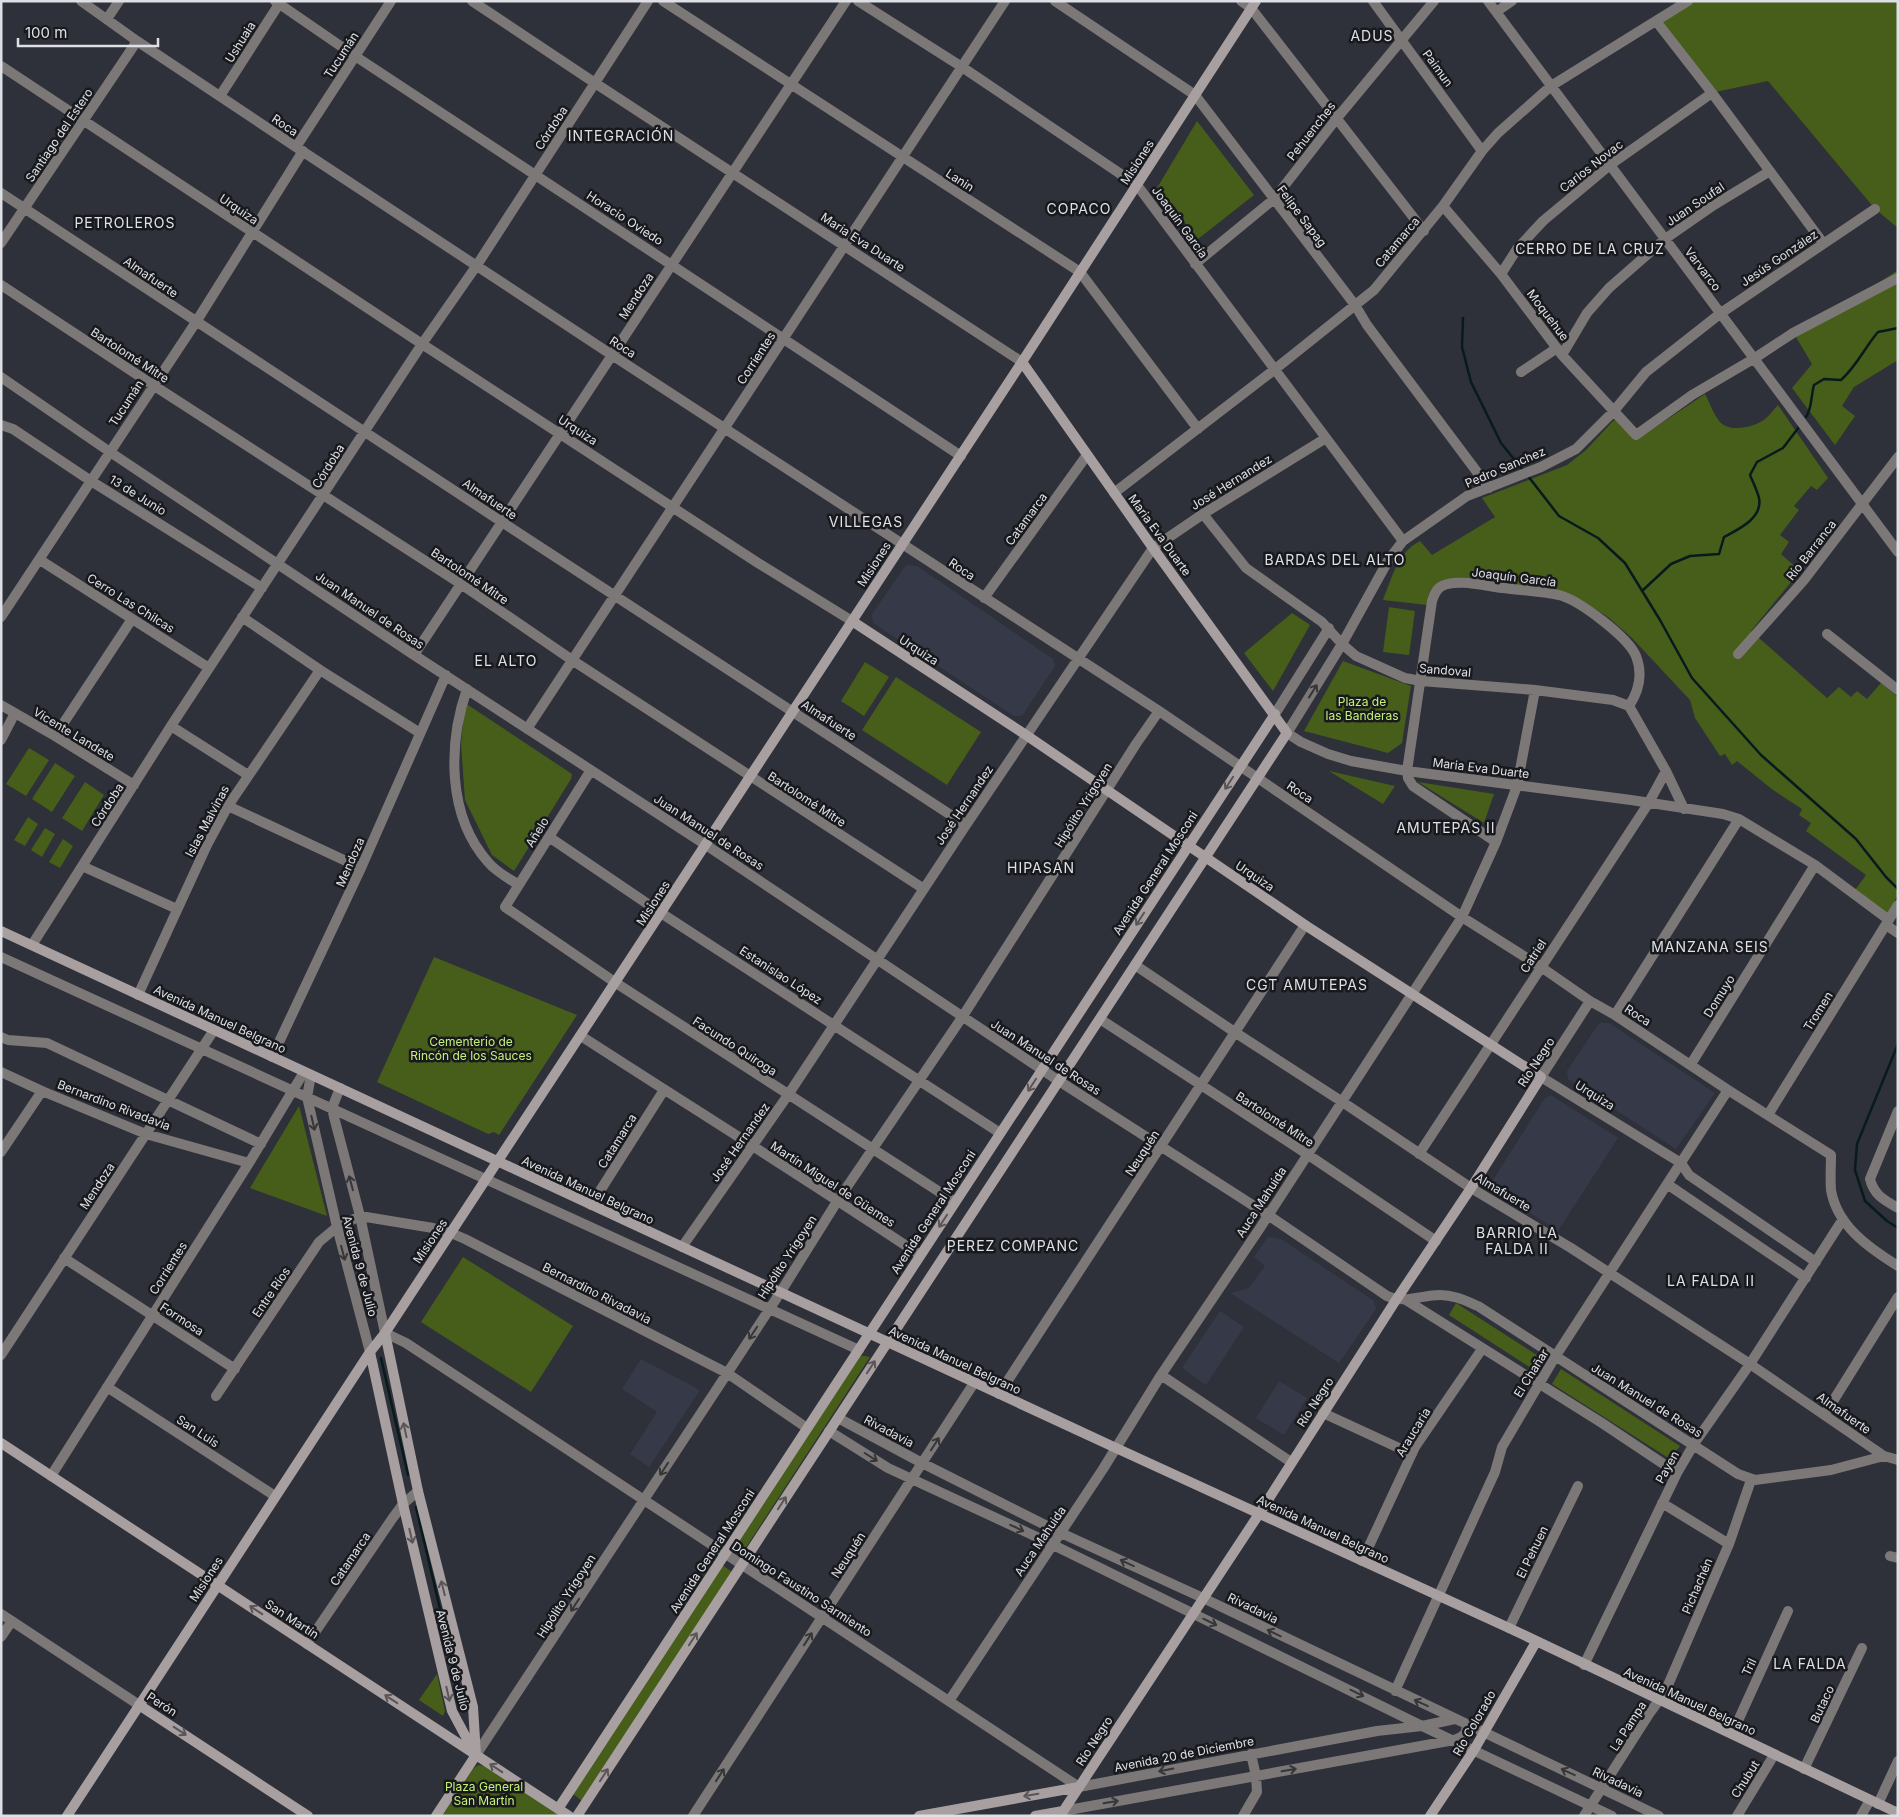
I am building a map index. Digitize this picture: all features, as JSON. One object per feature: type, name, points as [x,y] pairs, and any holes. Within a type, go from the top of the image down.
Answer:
[{"type":"street","name":"Roca","points":[[82,1],[137,41],[299,149],[1159,712],[1462,918],[1541,967],[1590,1001],[1616,1015],[1728,1090],[1831,1154],[1831,1190],[1843,1219]]},
{"type":"street","points":[[107,19],[119,1]]},
{"type":"street","name":"Tucumán","points":[[1,617],[196,322],[252,232],[355,56],[391,1]]},
{"type":"street","name":"Maria Eva Duarte","points":[[472,1],[1022,362],[1287,732],[1301,742],[1328,754],[1351,761],[1407,771],[1723,814],[1739,819],[1815,865],[1898,933]]},
{"type":"street","name":"Córdoba","points":[[32,946],[171,726],[324,496],[422,344],[477,265],[648,1]]},
{"type":"street","name":"Lanin","points":[[663,1],[1080,272],[1198,429]]},
{"type":"street","name":"Mendoza","points":[[414,655],[846,1]]},
{"type":"street","name":"Joaquín García","points":[[858,1],[962,67],[1137,185],[1403,541]]},
{"type":"street","name":"Corrientes","points":[[527,729],[1005,1]]},
{"type":"street","name":"Felipe Sapag","points":[[1055,1],[1195,95],[1355,305],[1367,325],[1488,488]]},
{"type":"street","points":[[1241,1],[1254,5],[1337,118],[1424,231]]},
{"type":"street","name":"Paimun","points":[[1373,1],[1482,150]]},
{"type":"street","name":"Pehuenches","points":[[1195,264],[1274,199],[1337,118],[1434,1]]},
{"type":"street","name":"Varvarco","points":[[1488,1],[1898,552]]},
{"type":"street","points":[[1496,12],[1512,1]]},
{"type":"street","name":"Horacio Oviedo","points":[[278,2],[355,56],[961,456]]},
{"type":"street","name":"Ushuaia","points":[[220,96],[278,2]]},
{"type":"street","name":"Catamarca","points":[[1114,493],[1274,370],[1374,290],[1424,231],[1482,150],[1498,133],[1551,86],[1684,2]]},
{"type":"street","name":"Misiones","points":[[66,1816],[370,1352],[385,1333],[616,983],[1254,5]]},
{"type":"street","points":[[1656,21],[1823,243]]},
{"type":"street","name":"Santiago del Estero","points":[[1,243],[137,41]]},
{"type":"street","name":"Urquiza","points":[[1,66],[422,344],[852,621],[1026,736],[1205,858],[1412,994],[1681,1163],[1689,1175],[1816,1262]]},
{"type":"street","name":"Carlos Novac","points":[[1501,274],[1517,249],[1543,221],[1610,165],[1712,93]]},
{"type":"street","name":"Juan Soufal","points":[[1559,351],[1587,313],[1609,288],[1665,239],[1714,205],[1770,171]]},
{"type":"street","name":"Almafuerte","points":[[1,192],[196,322],[966,825]]},
{"type":"street","name":"Moquehue","points":[[1443,206],[1501,274],[1559,351],[1636,435],[1692,395],[1755,358]]},
{"type":"street","name":"Jesús González","points":[[1613,412],[1646,372],[1721,313],[1875,209]]},
{"type":"street","points":[[1755,358],[1793,333],[1898,278]]},
{"type":"street","name":"Bartolomé Mitre","points":[[1,285],[461,584],[572,660],[924,889]]},
{"type":"street","points":[[1521,372],[1559,351]]},
{"type":"street","name":"Juan Manuel de Rosas","points":[[1,377],[414,655],[706,845],[1059,1081],[1268,1215],[1386,1296],[1401,1300],[1482,1348],[1677,1473]]},
{"type":"street","name":"Pedro Sanchez","points":[[1342,644],[1389,559],[1403,541],[1467,496],[1541,467],[1576,449],[1613,412]]},
{"type":"street","name":"13 de Junio","points":[[1,425],[13,429],[91,481],[262,588]]},
{"type":"street","name":"José Hernandez","points":[[682,1247],[788,1095],[966,825],[1154,548],[1202,514],[1326,438]]},
{"type":"street","name":"Catamarca","points":[[984,598],[1087,455]]},
{"type":"street","name":"Rio Barranca","points":[[1738,654],[1804,580],[1898,457]]},
{"type":"street","name":"Sandoval","points":[[1202,514],[1246,568],[1329,628],[1342,644],[1356,656],[1369,663],[1405,678],[1421,681],[1535,690],[1613,700],[1629,706]]},
{"type":"street","name":"Cerro Las Chilcas","points":[[40,560],[209,668]]},
{"type":"street","name":"Joaquín García","points":[[1421,681],[1432,601],[1436,591],[1441,586],[1466,583],[1561,596],[1582,606],[1600,619],[1636,655],[1640,680],[1637,695],[1629,706]]},
{"type":"street","points":[[242,618],[420,733]]},
{"type":"street","points":[[55,736],[132,619]]},
{"type":"street","name":"Avenida General Mosconi","points":[[558,1808],[1275,714],[1329,628]]},
{"type":"street","points":[[1828,634],[1898,690]]},
{"type":"street","points":[[577,1816],[1258,778],[1342,644]]},
{"type":"street","name":"Islas Malvinas","points":[[138,995],[207,845],[228,806],[320,670]]},
{"type":"street","name":"Mendoza","points":[[272,1057],[361,868],[446,675]]},
{"type":"street","points":[[1421,681],[1407,771],[1408,778],[1413,786],[1496,842]]},
{"type":"street","points":[[467,689],[460,708],[455,745],[455,776],[458,803],[474,842],[486,861],[519,885]]},
{"type":"street","name":"Auca Mahuida","points":[[949,1701],[1061,1533],[1161,1375],[1462,918],[1496,842],[1517,786],[1535,690]]},
{"type":"street","name":"Vicente Landete","points":[[1,705],[55,736],[134,786]]},
{"type":"street","points":[[1629,706],[1666,770],[1684,809]]},
{"type":"street","name":"Hipólito Yrigoyen","points":[[436,1816],[780,1293],[838,1200],[963,1016],[1136,744],[1159,712]]},
{"type":"street","points":[[1,740],[15,714]]},
{"type":"street","points":[[171,726],[248,775]]},
{"type":"street","name":"Añelo","points":[[505,907],[591,770]]},
{"type":"street","name":"Catriel","points":[[1419,1154],[1648,804],[1666,770]]},
{"type":"street","points":[[228,806],[361,868]]},
{"type":"street","points":[[1616,1015],[1739,819]]},
{"type":"street","name":"Estanislao López","points":[[549,837],[661,913],[1000,1133]]},
{"type":"street","name":"Domuyo","points":[[1691,1064],[1815,865]]},
{"type":"street","points":[[82,866],[177,909]]},
{"type":"street","name":"Tromen","points":[[1768,1115],[1898,905]]},
{"type":"street","name":"Facundo Quiroga","points":[[505,907],[616,983],[954,1202]]},
{"type":"street","name":"Neuquén","points":[[999,1394],[1236,1033],[1305,924]]},
{"type":"street","name":"Avenida Manuel Belgrano","points":[[3,935],[32,946],[1509,1628],[1804,1770],[1898,1813]]},
{"type":"street","points":[[1,957],[858,1350]]},
{"type":"street","name":"Almafuerte","points":[[1135,965],[1471,1188],[1571,1248],[1750,1364],[1884,1456]]},
{"type":"street","name":"Río Negro","points":[[1062,1813],[1259,1514],[1323,1413],[1401,1300],[1590,1001]]},
{"type":"street","name":"Bartolomé Mitre","points":[[1100,1019],[1307,1154],[1436,1242]]},
{"type":"street","name":"Mendoza","points":[[1,1355],[214,1030]]},
{"type":"street","name":"Martín Miguel de Güemes","points":[[581,1036],[752,1147],[838,1200],[920,1255]]},
{"type":"street","points":[[1,1037],[8,1040],[47,1043],[261,1144]]},
{"type":"street","name":"Bernardino Rivadavia","points":[[1,1072],[146,1134],[249,1163]]},
{"type":"street","name":"Corrientes","points":[[51,1476],[261,1144],[292,1091],[307,1073]]},
{"type":"street","name":"Avenida 9 de Julio","points":[[307,1073],[307,1097],[337,1227],[370,1352],[403,1504],[452,1711],[476,1755]]},
{"type":"street","points":[[332,1108],[340,1088]]},
{"type":"street","name":"Catamarca","points":[[591,1205],[664,1090]]},
{"type":"street","name":"El Chañar","points":[[1395,1691],[1495,1472],[1502,1447],[1555,1357],[1728,1090]]},
{"type":"street","points":[[1,1152],[42,1091]]},
{"type":"street","name":"Avenida 9 de Julio","points":[[332,1108],[360,1216],[418,1491],[473,1708],[476,1755]]},
{"type":"street","points":[[1898,1111],[1870,1179],[1872,1188],[1878,1196],[1898,1208]]},
{"type":"street","points":[[1667,1184],[1806,1278]]},
{"type":"street","name":"Bernardino Rivadavia","points":[[360,1216],[424,1226],[451,1233],[727,1373],[807,1428]]},
{"type":"street","name":"Entre Ríos","points":[[216,1396],[319,1242],[337,1227],[360,1216]]},
{"type":"street","points":[[1843,1219],[1856,1236],[1878,1254],[1898,1266]]},
{"type":"street","name":"Payen","points":[[1584,1665],[1677,1473],[1694,1444],[1750,1364],[1843,1219]]},
{"type":"street","name":"Formosa","points":[[64,1258],[235,1369]]},
{"type":"street","name":"Juan Manuel de Rosas","points":[[1401,1300],[1442,1295],[1462,1299],[1478,1306],[1738,1474],[1751,1480]]},
{"type":"street","points":[[1825,1414],[1898,1297]]},
{"type":"street","name":"Domingo Faustino Sarmiento","points":[[385,1333],[406,1343],[1079,1787]]},
{"type":"street","name":"Araucaria","points":[[1362,1561],[1415,1447],[1482,1348]]},
{"type":"street","points":[[1161,1375],[1291,1462]]},
{"type":"street","name":"Neuquén","points":[[693,1816],[974,1382]]},
{"type":"street","name":"San Luis","points":[[107,1388],[275,1496]]},
{"type":"street","points":[[1323,1413],[1412,1454]]},
{"type":"street","name":"Rivadavia","points":[[838,1418],[1061,1533],[1203,1598],[1659,1816]]},
{"type":"street","points":[[830,1431],[888,1468],[913,1478],[1053,1545],[1422,1726],[1612,1816]]},
{"type":"street","name":"San Martín","points":[[1,1443],[569,1816]]},
{"type":"street","points":[[1751,1480],[1831,1470],[1884,1456],[1898,1460]]},
{"type":"street","name":"Pichachén","points":[[1660,1700],[1729,1544],[1751,1480]]},
{"type":"street","name":"El Pehuen","points":[[1509,1628],[1578,1486]]},
{"type":"street","name":"Catamarca","points":[[307,1644],[403,1504],[418,1491]]},
{"type":"street","points":[[1662,1503],[1729,1544]]},
{"type":"street","name":"Tril","points":[[1732,1734],[1788,1611]]},
{"type":"street","name":"Perón","points":[[1,1614],[308,1816]]},
{"type":"street","points":[[1,1637],[12,1621]]},
{"type":"street","name":"Río Colorado","points":[[1430,1816],[1474,1750],[1536,1642]]},
{"type":"street","name":"Butaco","points":[[1804,1770],[1862,1648]]},
{"type":"street","name":"La Pampa","points":[[1584,1816],[1649,1714],[1660,1700]]},
{"type":"street","name":"Avenida 20 de Diciembre","points":[[919,1816],[1377,1731],[1422,1726],[1455,1719]]},
{"type":"street","points":[[1035,1816],[1062,1813],[1454,1740],[1465,1734],[1467,1730],[1466,1724]]},
{"type":"street","points":[[1243,1816],[1257,1792],[1256,1776],[1251,1754]]},
{"type":"street","name":"Chubut","points":[[1737,1816],[1774,1755]]},
{"type":"street","points":[[1861,1816],[1874,1802],[1898,1761]]},
{"type":"shaded area","points":[[906,565],[917,566],[1053,659],[1055,666],[1022,716],[1014,716],[873,623],[872,614]]},
{"type":"shaded area","points":[[1599,1023],[1609,1023],[1715,1093],[1676,1149],[1568,1079],[1567,1071]]},
{"type":"shaded area","points":[[1551,1095],[1618,1138],[1558,1231],[1493,1189],[1493,1180],[1545,1098]]},
{"type":"shaded area","points":[[1268,1237],[1281,1239],[1374,1301],[1376,1309],[1339,1363],[1230,1293],[1249,1288],[1265,1266],[1254,1257]]},
{"type":"shaded area","points":[[1220,1311],[1244,1327],[1206,1385],[1182,1368]]},
{"type":"shaded area","points":[[641,1359],[700,1390],[649,1467],[630,1454],[657,1412],[622,1389]]},
{"type":"shaded area","points":[[1279,1381],[1307,1398],[1284,1435],[1256,1418]]},
{"type":"green space","points":[[1694,1],[1898,1],[1898,228],[1875,209],[1768,81],[1715,92],[1660,22]]},
{"type":"green space","points":[[1197,121],[1254,195],[1198,239],[1157,188]]},
{"type":"green space","points":[[1898,270],[1898,360],[1854,387],[1842,406],[1855,416],[1835,445],[1792,388],[1812,364],[1796,337]]},
{"type":"green space","points":[[1705,394],[1720,422],[1736,428],[1761,422],[1778,405],[1828,478],[1817,490],[1811,486],[1794,506],[1799,510],[1780,535],[1789,542],[1781,554],[1800,571],[1751,631],[1827,698],[1839,687],[1851,697],[1857,691],[1867,699],[1881,683],[1898,697],[1898,893],[1889,916],[1855,890],[1866,875],[1806,831],[1811,823],[1799,815],[1802,809],[1773,790],[1737,761],[1732,765],[1725,754],[1720,756],[1695,718],[1690,700],[1632,638],[1608,617],[1579,599],[1454,579],[1427,605],[1383,600],[1396,567],[1412,546],[1420,541],[1432,555],[1495,517],[1482,498],[1567,465],[1586,450],[1615,419],[1638,439]]},
{"type":"green space","points":[[1389,607],[1415,611],[1409,655],[1383,652]]},
{"type":"green space","points":[[1292,613],[1310,625],[1273,691],[1244,653]]},
{"type":"green space","name":"Plaza de las Banderas","points":[[1343,661],[1411,686],[1402,743],[1388,753],[1304,731]]},
{"type":"green space","points":[[865,662],[889,677],[864,716],[841,701]]},
{"type":"green space","points":[[896,677],[981,732],[947,785],[862,730]]},
{"type":"green space","points":[[465,703],[572,774],[571,779],[514,871],[492,855],[465,800],[461,744]]},
{"type":"green space","points":[[29,748],[49,760],[26,796],[6,784]]},
{"type":"green space","points":[[55,763],[75,776],[52,812],[32,799]]},
{"type":"green space","points":[[1329,771],[1395,786],[1383,804]]},
{"type":"green space","points":[[85,782],[104,795],[82,831],[62,818]]},
{"type":"green space","points":[[1418,782],[1494,794],[1484,823]]},
{"type":"green space","points":[[28,817],[38,824],[25,846],[14,840]]},
{"type":"green space","points":[[45,828],[55,834],[42,857],[31,850]]},
{"type":"green space","points":[[63,839],[73,846],[60,868],[49,862]]},
{"type":"green space","name":"Cementerio de Rincón de los Sauces","points":[[434,957],[577,1015],[499,1135],[494,1132],[488,1134],[377,1082]]},
{"type":"green space","points":[[299,1106],[327,1216],[250,1188]]},
{"type":"green space","points":[[463,1257],[573,1326],[531,1392],[421,1322]]},
{"type":"green space","points":[[1456,1303],[1540,1357],[1531,1368],[1449,1315]]},
{"type":"green space","points":[[858,1355],[870,1357],[743,1552],[733,1546]]},
{"type":"green space","points":[[1561,1369],[1680,1446],[1670,1459],[1552,1384]]},
{"type":"green space","points":[[721,1564],[732,1572],[582,1801],[573,1794]]},
{"type":"green space","points":[[437,1674],[445,1711],[443,1716],[419,1700]]},
{"type":"green space","name":"Plaza General San Martín","points":[[478,1765],[484,1766],[560,1816],[442,1816],[473,1769]]},
{"type":"waterway","points":[[1463,318],[1462,347],[1471,382],[1501,443],[1522,469]]},
{"type":"waterway","points":[[1806,417],[1814,385],[1824,379],[1841,380],[1878,332],[1898,328]]},
{"type":"waterway","points":[[1642,591],[1671,564],[1690,556],[1719,554],[1724,537],[1749,522],[1757,511],[1759,498],[1750,475],[1757,462],[1783,448],[1799,427]]},
{"type":"waterway","points":[[1528,476],[1559,516],[1598,538],[1625,563],[1660,620],[1692,678],[1761,755],[1856,839],[1898,889]]},
{"type":"waterway","points":[[1898,1044],[1857,1144],[1855,1170],[1865,1201],[1887,1221],[1898,1228]]},
{"type":"waterway","points":[[381,1358],[408,1475]]},
{"type":"waterway","points":[[416,1507],[463,1706]]},
{"type":"district","name":"ADUS","points":[[1372,35]]},
{"type":"district","name":"INTEGRACIÓN","points":[[621,135]]},
{"type":"district","name":"COPACO","points":[[1079,208]]},
{"type":"district","name":"PETROLEROS","points":[[125,222]]},
{"type":"district","name":"CERRO DE LA CRUZ","points":[[1590,248]]},
{"type":"district","name":"VILLEGAS","points":[[866,521]]},
{"type":"district","name":"BARDAS DEL ALTO","points":[[1335,559]]},
{"type":"district","name":"EL ALTO","points":[[506,660]]},
{"type":"district","name":"AMUTEPAS II","points":[[1446,827]]},
{"type":"district","name":"HIPASAN","points":[[1041,867]]},
{"type":"district","name":"MANZANA SEIS","points":[[1710,946]]},
{"type":"district","name":"CGT AMUTEPAS","points":[[1307,984]]},
{"type":"district","name":"BARRIO LA FALDA II","points":[[1517,1240]]},
{"type":"district","name":"PEREZ COMPANC","points":[[1013,1245]]},
{"type":"district","name":"LA FALDA II","points":[[1711,1280]]},
{"type":"district","name":"LA FALDA","points":[[1810,1663]]}]
